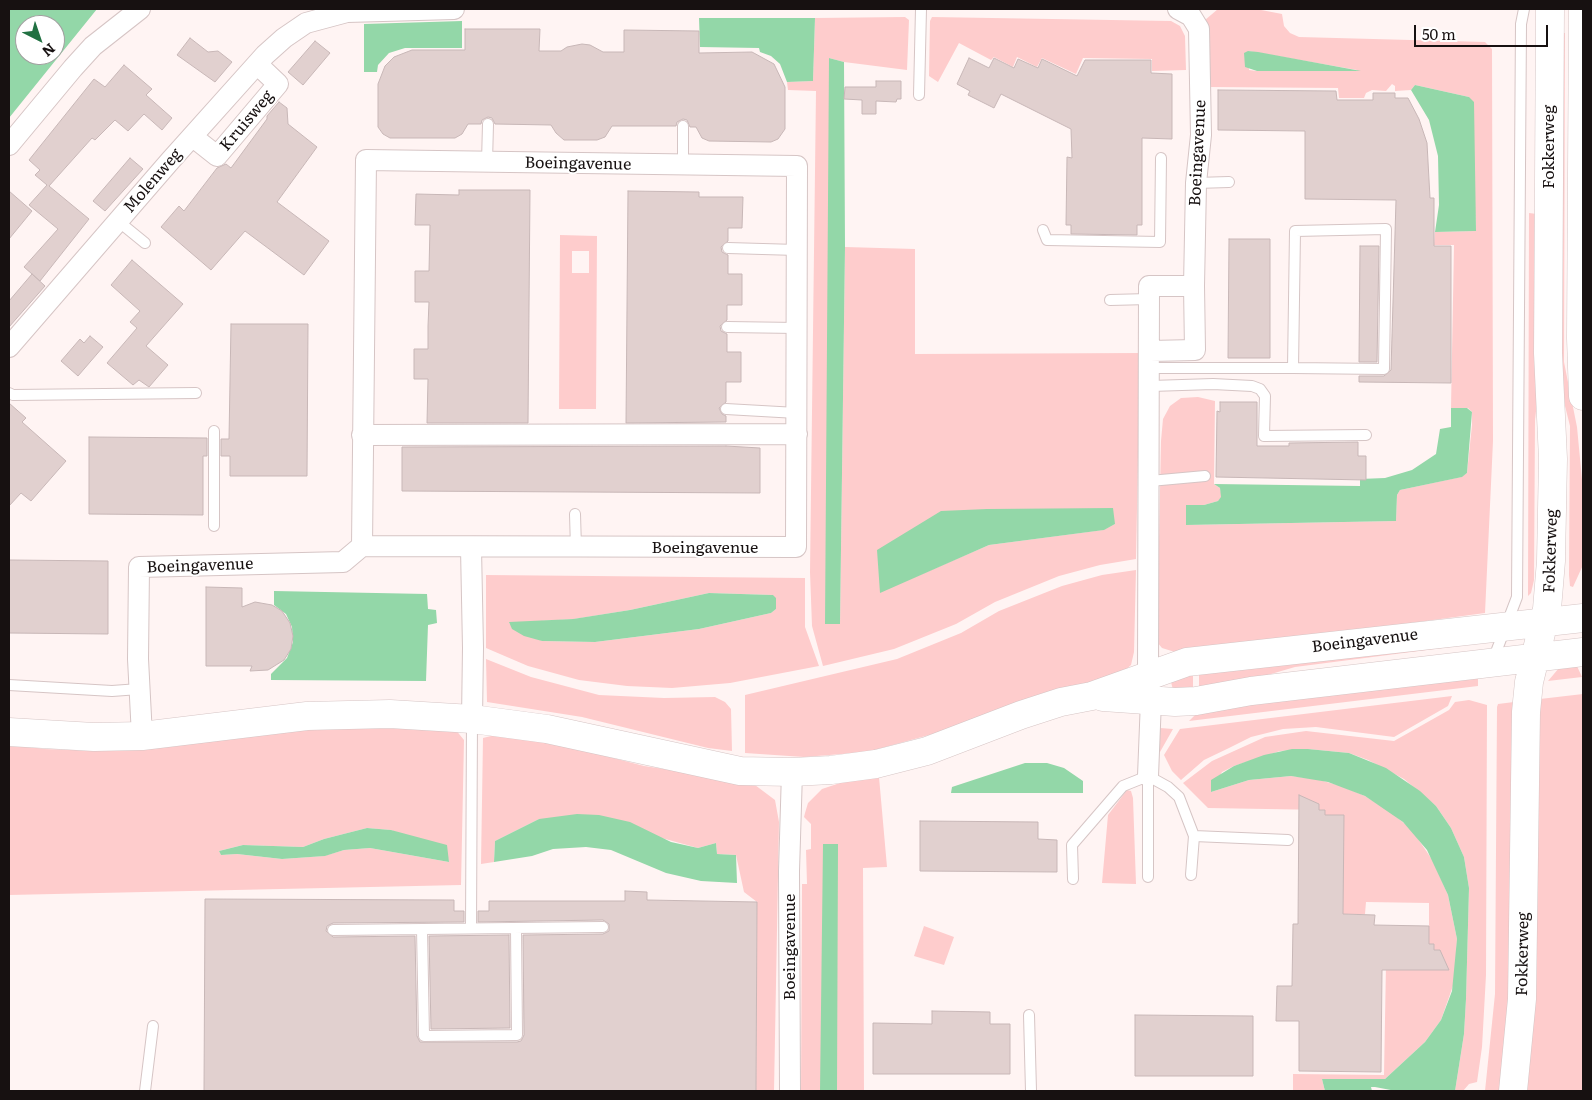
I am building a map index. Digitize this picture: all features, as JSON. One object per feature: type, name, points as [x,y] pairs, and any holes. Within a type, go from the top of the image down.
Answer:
[{"type":"street","points":[[9,146],[78,62],[94,46],[140,9]]},
{"type":"street","name":"Molenweg","points":[[9,347],[257,64],[284,38],[306,23],[347,12],[454,9]]},
{"type":"street","name":"Boeingavenue","points":[[1150,368],[1195,350],[1196,183],[1201,136],[1201,52],[1199,29],[1195,21],[1189,14],[1178,9]]},
{"type":"street","name":"Fokkerweg","points":[[1513,1091],[1522,999],[1526,712],[1529,682],[1546,621],[1551,582],[1553,482],[1548,353],[1550,9]]},
{"type":"street","name":"Fokkerweg","points":[[1583,9],[1581,354],[1583,396]]},
{"type":"street","name":"Kruisweg","points":[[193,137],[217,156],[278,84],[257,64]]},
{"type":"street","name":"Boeingavenue","points":[[142,736],[138,660],[140,567],[343,562],[362,546],[796,548],[797,166],[684,166],[366,160],[362,546]]},
{"type":"street","points":[[1148,776],[1150,688],[1149,286],[1194,286]]},
{"type":"street","points":[[362,435],[797,434]]},
{"type":"street","points":[[471,548],[474,648],[472,719]]},
{"type":"street","name":"Boeingavenue","points":[[1150,688],[1165,668],[1196,661],[1583,618]]},
{"type":"street","name":"Boeingavenue","points":[[9,732],[94,737],[142,736],[307,716],[390,714],[472,719],[547,728],[740,771],[792,772],[852,768],[903,758],[949,744],[1021,715],[1061,702],[1092,696],[1150,688],[1196,701],[1251,691],[1493,661],[1583,652]]},
{"type":"street","name":"Boeingavenue","points":[[790,1091],[789,870],[792,772]]},
{"type":"lane","points":[[919,95],[921,9]]},
{"type":"lane","name":"Fokkerweg","points":[[1493,661],[1508,625],[1517,593],[1521,24],[1524,9]]},
{"type":"lane","points":[[487,162],[488,124]]},
{"type":"lane","points":[[683,126],[684,166]]},
{"type":"lane","points":[[1043,230],[1047,240],[1160,242],[1161,158]]},
{"type":"lane","points":[[1196,183],[1229,182]]},
{"type":"lane","points":[[118,221],[145,243]]},
{"type":"lane","points":[[1150,368],[1292,368],[1384,368],[1386,229],[1295,231],[1292,368]]},
{"type":"lane","points":[[728,248],[797,250]]},
{"type":"lane","points":[[1110,300],[1150,299]]},
{"type":"lane","points":[[727,327],[797,328]]},
{"type":"lane","points":[[1150,368],[1213,384],[1252,386],[1260,389],[1265,396],[1264,436],[1366,435]]},
{"type":"lane","points":[[9,393],[13,395],[196,393]]},
{"type":"lane","points":[[726,409],[797,413]]},
{"type":"lane","points":[[214,431],[214,526]]},
{"type":"lane","points":[[1150,480],[1205,476]]},
{"type":"lane","points":[[575,514],[576,548]]},
{"type":"lane","points":[[9,684],[112,692],[139,689]]},
{"type":"lane","points":[[471,928],[472,719]]},
{"type":"lane","points":[[1148,776],[1168,787],[1178,797],[1194,836],[1191,875]]},
{"type":"lane","points":[[1073,879],[1072,845],[1123,786],[1148,776]]},
{"type":"lane","points":[[1148,776],[1148,877]]},
{"type":"lane","points":[[1194,836],[1288,840]]},
{"type":"lane","points":[[333,930],[604,927]]},
{"type":"lane","points":[[422,929],[424,1036],[517,1035],[516,928]]},
{"type":"lane","points":[[1029,1015],[1031,1091]]},
{"type":"lane","points":[[145,1091],[153,1026]]},
{"type":"shaded area","points":[[9,9],[97,9],[65,49],[65,15],[15,15],[15,65],[52,65],[9,118]]},
{"type":"shaded area","points":[[1218,9],[1256,9],[1282,14],[1284,26],[1290,33],[1299,37],[1485,42],[1492,49],[1493,441],[1485,613],[1203,651],[1175,652],[1162,648],[1157,642],[1163,419],[1170,406],[1181,398],[1198,397],[1215,401],[1214,484],[1220,488],[1222,497],[1218,501],[1204,505],[1186,505],[1187,525],[1396,521],[1397,495],[1400,490],[1461,477],[1467,473],[1472,425],[1472,412],[1468,408],[1451,408],[1454,245],[1434,245],[1435,232],[1476,231],[1469,97],[1415,85],[1411,90],[1395,91],[1395,86],[1392,84],[1386,91],[1372,90],[1366,93],[1364,98],[1339,98],[1338,88],[1209,87],[1209,38],[1205,20]],"holes":[[[1248,51],[1357,70],[1249,70]]]},
{"type":"shaded area","points":[[905,17],[909,20],[907,70],[844,62],[829,58],[840,624],[845,247],[915,249],[915,354],[1140,353],[1136,559],[1100,565],[1059,576],[995,602],[956,624],[894,649],[823,666],[812,626],[810,572],[816,91],[788,90],[787,82],[813,81],[815,18]],"holes":[[[987,509],[1115,524],[1103,530],[989,545],[880,592]]]},
{"type":"shaded area","points":[[932,17],[1171,21],[1180,26],[1185,36],[1186,70],[1152,71],[1152,59],[1083,58],[1076,74],[1042,58],[1037,67],[1017,57],[1013,67],[994,57],[991,60],[959,43],[938,82],[929,76],[930,21]]},
{"type":"shaded area","points":[[699,18],[815,18],[813,81],[787,82],[780,64],[771,56],[760,52],[759,48],[700,47]]},
{"type":"shaded area","points":[[462,21],[462,48],[405,48],[389,53],[378,65],[377,72],[364,72],[364,24]]},
{"type":"shaded area","points":[[1560,33],[1565,33],[1564,362],[1577,427],[1583,490],[1583,565],[1573,587],[1570,586],[1569,575],[1570,426],[1560,386]]},
{"type":"shaded area","points":[[1248,51],[1361,71],[1257,71],[1245,67],[1244,53]]},
{"type":"shaded area","points":[[829,58],[844,62],[845,247],[840,624],[825,624]]},
{"type":"shaded area","points":[[1415,85],[1469,97],[1474,102],[1476,231],[1435,232],[1439,205],[1438,156],[1429,120],[1411,90]]},
{"type":"shaded area","points":[[1529,213],[1537,214],[1539,385],[1535,420],[1534,580],[1531,593],[1528,596]]},
{"type":"shaded area","points":[[560,235],[597,236],[596,409],[559,409]],"holes":[[[572,251],[589,251],[589,273],[572,273]]]},
{"type":"shaded area","points":[[1451,408],[1467,408],[1472,412],[1467,473],[1462,477],[1400,490],[1397,495],[1396,521],[1186,525],[1186,505],[1204,505],[1218,501],[1221,497],[1220,488],[1214,484],[1360,486],[1360,479],[1385,478],[1412,470],[1436,454],[1440,429],[1451,427]]},
{"type":"shaded area","points":[[1113,508],[1115,524],[1104,530],[989,545],[880,593],[877,550],[941,511]]},
{"type":"shaded area","points":[[1136,570],[1134,652],[1131,665],[1119,676],[951,729],[867,752],[804,757],[745,753],[745,695],[897,659],[961,633],[999,611],[1062,586],[1102,575]]},
{"type":"shaded area","points":[[486,575],[805,578],[805,627],[819,666],[730,683],[672,688],[627,686],[579,680],[528,666],[486,648]],"holes":[[[709,593],[773,595],[776,609],[771,613],[699,629],[595,642],[542,641],[509,623],[574,619],[630,610]]]},
{"type":"shaded area","points":[[274,591],[427,594],[428,609],[436,610],[437,623],[428,625],[426,681],[271,680],[271,674],[287,658],[293,642],[292,627],[286,614],[274,605]]},
{"type":"shaded area","points":[[709,593],[773,595],[776,598],[776,609],[771,613],[699,629],[595,642],[542,641],[524,636],[512,629],[509,622],[573,619],[630,610]]},
{"type":"shaded area","points":[[1481,643],[1295,667],[1199,695],[1199,668]]},
{"type":"shaded area","points":[[486,659],[531,677],[599,695],[664,698],[715,697],[725,702],[731,709],[732,751],[708,748],[582,717],[487,702]]},
{"type":"shaded area","points":[[1576,664],[1582,677],[1548,681],[1559,668]]},
{"type":"shaded area","points":[[1193,668],[1193,696],[1173,690],[1171,682]]},
{"type":"shaded area","points":[[1478,673],[1478,686],[1189,721],[1199,711]]},
{"type":"shaded area","points":[[1583,694],[1583,1091],[1523,1091],[1535,723],[1540,699]]},
{"type":"shaded area","points":[[1452,696],[1448,706],[1394,737],[1316,727],[1283,729],[1251,737],[1204,760],[1181,780],[1172,771],[1164,755],[1180,729]]},
{"type":"shaded area","points":[[1469,700],[1487,705],[1486,975],[1482,1047],[1477,1082],[1469,1084],[1463,1091],[1455,1091],[1464,1034],[1469,888],[1464,857],[1451,828],[1436,806],[1404,779],[1368,760],[1349,753],[1308,749],[1280,751],[1234,766],[1222,772],[1211,792],[1249,780],[1291,776],[1316,779],[1341,786],[1365,796],[1392,813],[1412,830],[1433,861],[1448,895],[1457,939],[1455,980],[1441,1020],[1425,1042],[1385,1079],[1322,1079],[1325,1091],[1293,1091],[1293,1074],[1384,1075],[1386,964],[1434,944],[1429,944],[1429,903],[1366,902],[1365,914],[1343,914],[1343,901],[1337,901],[1338,815],[1325,815],[1325,810],[1208,808],[1183,783],[1212,761],[1265,737],[1306,731],[1394,741],[1449,710],[1455,702]]},
{"type":"shaded area","points":[[1514,702],[1514,883],[1504,1091],[1485,1091],[1495,994],[1497,707],[1498,704]]},
{"type":"shaded area","points":[[382,726],[455,729],[464,740],[461,885],[9,895],[9,744],[44,749],[105,751],[251,733]],"holes":[[[367,828],[391,830],[447,854],[449,862],[370,848],[344,850],[324,856],[282,859],[237,854],[221,855],[219,851],[243,845],[303,847],[324,839]]]},
{"type":"shaded area","points":[[1160,728],[1173,729],[1160,752],[1157,750]]},
{"type":"shaded area","points":[[499,734],[567,746],[644,766],[730,779],[755,785],[775,800],[779,822],[774,1091],[756,1091],[757,902],[744,892],[736,855],[717,854],[716,843],[698,848],[658,837],[539,819],[495,841],[494,862],[481,864],[483,738]]},
{"type":"shaded area","points":[[1292,749],[1349,753],[1386,768],[1420,791],[1436,806],[1451,828],[1464,857],[1469,888],[1464,1034],[1455,1091],[1396,1091],[1371,1087],[1372,1091],[1325,1091],[1322,1079],[1385,1079],[1425,1042],[1441,1020],[1452,991],[1457,939],[1448,895],[1427,850],[1403,822],[1365,796],[1328,782],[1291,776],[1249,780],[1211,792],[1211,780],[1234,766],[1264,755]]},
{"type":"shaded area","points":[[1025,763],[1047,763],[1064,768],[1083,781],[1083,793],[951,793],[952,787]]},
{"type":"shaded area","points":[[879,777],[887,867],[863,868],[864,1091],[801,1091],[802,884],[807,884],[806,850],[811,849],[811,824],[804,817],[808,803],[822,789],[843,782]]},
{"type":"shaded area","points":[[1127,790],[1131,791],[1133,798],[1136,884],[1102,883],[1108,815]]},
{"type":"shaded area","points":[[577,814],[599,815],[630,822],[671,842],[698,848],[716,843],[717,854],[736,855],[737,883],[701,881],[666,873],[611,850],[586,847],[553,849],[532,856],[494,862],[495,841],[539,819]]},
{"type":"shaded area","points":[[367,828],[391,830],[447,845],[449,862],[370,848],[344,850],[325,856],[282,859],[237,854],[221,855],[219,851],[243,845],[303,847],[324,839]]},
{"type":"shaded area","points":[[823,844],[838,844],[837,1091],[820,1091]]},
{"type":"shaded area","points":[[924,926],[954,937],[944,965],[914,956]]},
{"type":"building","points":[[465,29],[540,29],[539,51],[561,51],[567,47],[582,44],[590,45],[603,52],[624,52],[624,30],[699,31],[699,53],[752,52],[774,64],[785,87],[785,129],[778,139],[771,142],[709,141],[702,138],[696,127],[690,127],[687,120],[683,119],[677,122],[676,126],[612,126],[605,137],[597,140],[564,140],[551,125],[495,124],[492,118],[488,117],[482,120],[481,124],[468,124],[462,134],[455,138],[390,138],[383,134],[378,127],[378,84],[385,66],[394,57],[412,50],[465,50]]},
{"type":"building","points":[[190,38],[208,52],[218,51],[232,62],[215,82],[177,55]]},
{"type":"building","points":[[315,41],[330,53],[303,85],[288,72]]},
{"type":"building","points":[[969,58],[989,68],[994,58],[1014,68],[1018,59],[1038,68],[1042,59],[1077,76],[1085,60],[1151,60],[1151,73],[1172,74],[1172,139],[1142,138],[1142,225],[1137,225],[1137,235],[1071,234],[1071,225],[1066,225],[1067,157],[1072,158],[1071,129],[1001,94],[994,108],[968,95],[970,91],[957,84]]},
{"type":"building","points":[[124,65],[152,89],[146,95],[172,118],[162,130],[144,114],[128,131],[115,120],[95,140],[92,138],[49,186],[89,219],[40,281],[24,267],[58,229],[29,205],[47,185],[35,175],[40,170],[29,160],[94,79],[105,87]]},
{"type":"building","points":[[876,81],[901,81],[901,99],[897,99],[896,102],[876,101],[876,114],[862,114],[862,100],[844,99],[845,87],[876,87]]},
{"type":"building","points":[[1218,90],[1336,91],[1337,100],[1373,100],[1373,93],[1395,93],[1395,98],[1408,98],[1419,119],[1427,143],[1430,198],[1434,198],[1434,246],[1451,246],[1451,383],[1359,382],[1359,376],[1384,376],[1391,370],[1396,200],[1305,199],[1305,131],[1218,130]]},
{"type":"building","points":[[279,102],[287,108],[288,124],[317,147],[277,202],[329,241],[304,275],[245,231],[211,270],[161,227],[179,206],[184,211],[217,168],[226,164],[231,168]]},
{"type":"building","points":[[130,158],[143,169],[105,211],[93,201]]},
{"type":"building","points":[[459,190],[530,190],[528,423],[427,423],[428,379],[414,379],[414,349],[428,349],[429,302],[415,302],[415,271],[429,271],[430,225],[415,225],[416,194],[459,195]]},
{"type":"building","points":[[9,191],[32,211],[9,239]]},
{"type":"building","points":[[628,191],[699,192],[699,197],[743,197],[742,228],[728,228],[728,241],[721,247],[722,252],[728,255],[728,274],[742,274],[742,305],[727,305],[727,320],[720,326],[721,331],[727,334],[727,352],[741,352],[741,382],[726,382],[726,402],[719,408],[722,414],[726,416],[726,422],[626,423]]},
{"type":"building","points":[[1229,239],[1270,239],[1270,358],[1228,358]]},
{"type":"building","points":[[1360,246],[1379,246],[1377,362],[1359,362]]},
{"type":"building","points":[[132,260],[183,304],[146,346],[168,365],[149,387],[139,380],[133,385],[107,363],[137,328],[130,322],[140,311],[111,285]]},
{"type":"building","points":[[32,274],[45,286],[9,327],[9,301]]},
{"type":"building","points":[[231,324],[308,324],[307,476],[230,476],[230,456],[221,456],[221,439],[229,439]]},
{"type":"building","points":[[90,336],[103,347],[78,376],[61,361],[80,339],[84,343]]},
{"type":"building","points":[[1220,402],[1257,402],[1257,446],[1289,446],[1289,443],[1358,442],[1358,456],[1366,456],[1366,480],[1216,477],[1217,411],[1220,412]]},
{"type":"building","points":[[9,403],[26,418],[22,422],[66,461],[31,501],[21,493],[9,506]]},
{"type":"building","points":[[89,437],[207,438],[207,456],[203,456],[203,515],[89,514]]},
{"type":"building","points":[[726,446],[760,448],[760,493],[402,491],[402,447]]},
{"type":"building","points":[[9,560],[108,561],[108,634],[9,633]]},
{"type":"building","points":[[206,587],[242,588],[242,607],[255,602],[272,605],[282,611],[290,623],[293,636],[291,649],[284,660],[268,670],[250,671],[252,666],[206,666]]},
{"type":"building","points":[[1299,795],[1319,804],[1319,810],[1325,810],[1325,815],[1344,815],[1343,914],[1375,915],[1374,925],[1429,926],[1429,944],[1434,944],[1434,950],[1440,950],[1449,970],[1382,970],[1381,1072],[1299,1071],[1299,1021],[1276,1021],[1277,986],[1292,986],[1293,924],[1298,924]]},
{"type":"building","points":[[920,821],[1038,822],[1038,839],[1057,840],[1057,872],[920,871]]},
{"type":"building","points":[[625,891],[647,892],[647,900],[757,902],[756,1091],[204,1091],[205,899],[454,900],[454,911],[464,911],[464,922],[333,923],[327,926],[326,931],[333,937],[415,936],[417,1036],[420,1042],[517,1042],[521,1041],[524,1035],[523,935],[603,934],[609,931],[609,924],[603,920],[478,922],[478,911],[489,911],[489,901],[625,901]]},
{"type":"building","points":[[509,935],[510,1028],[431,1029],[429,936]]},
{"type":"building","points":[[932,1011],[990,1012],[990,1024],[1010,1024],[1010,1074],[873,1074],[873,1023],[932,1024]]},
{"type":"building","points":[[1135,1015],[1253,1016],[1253,1076],[1135,1076]]}]
